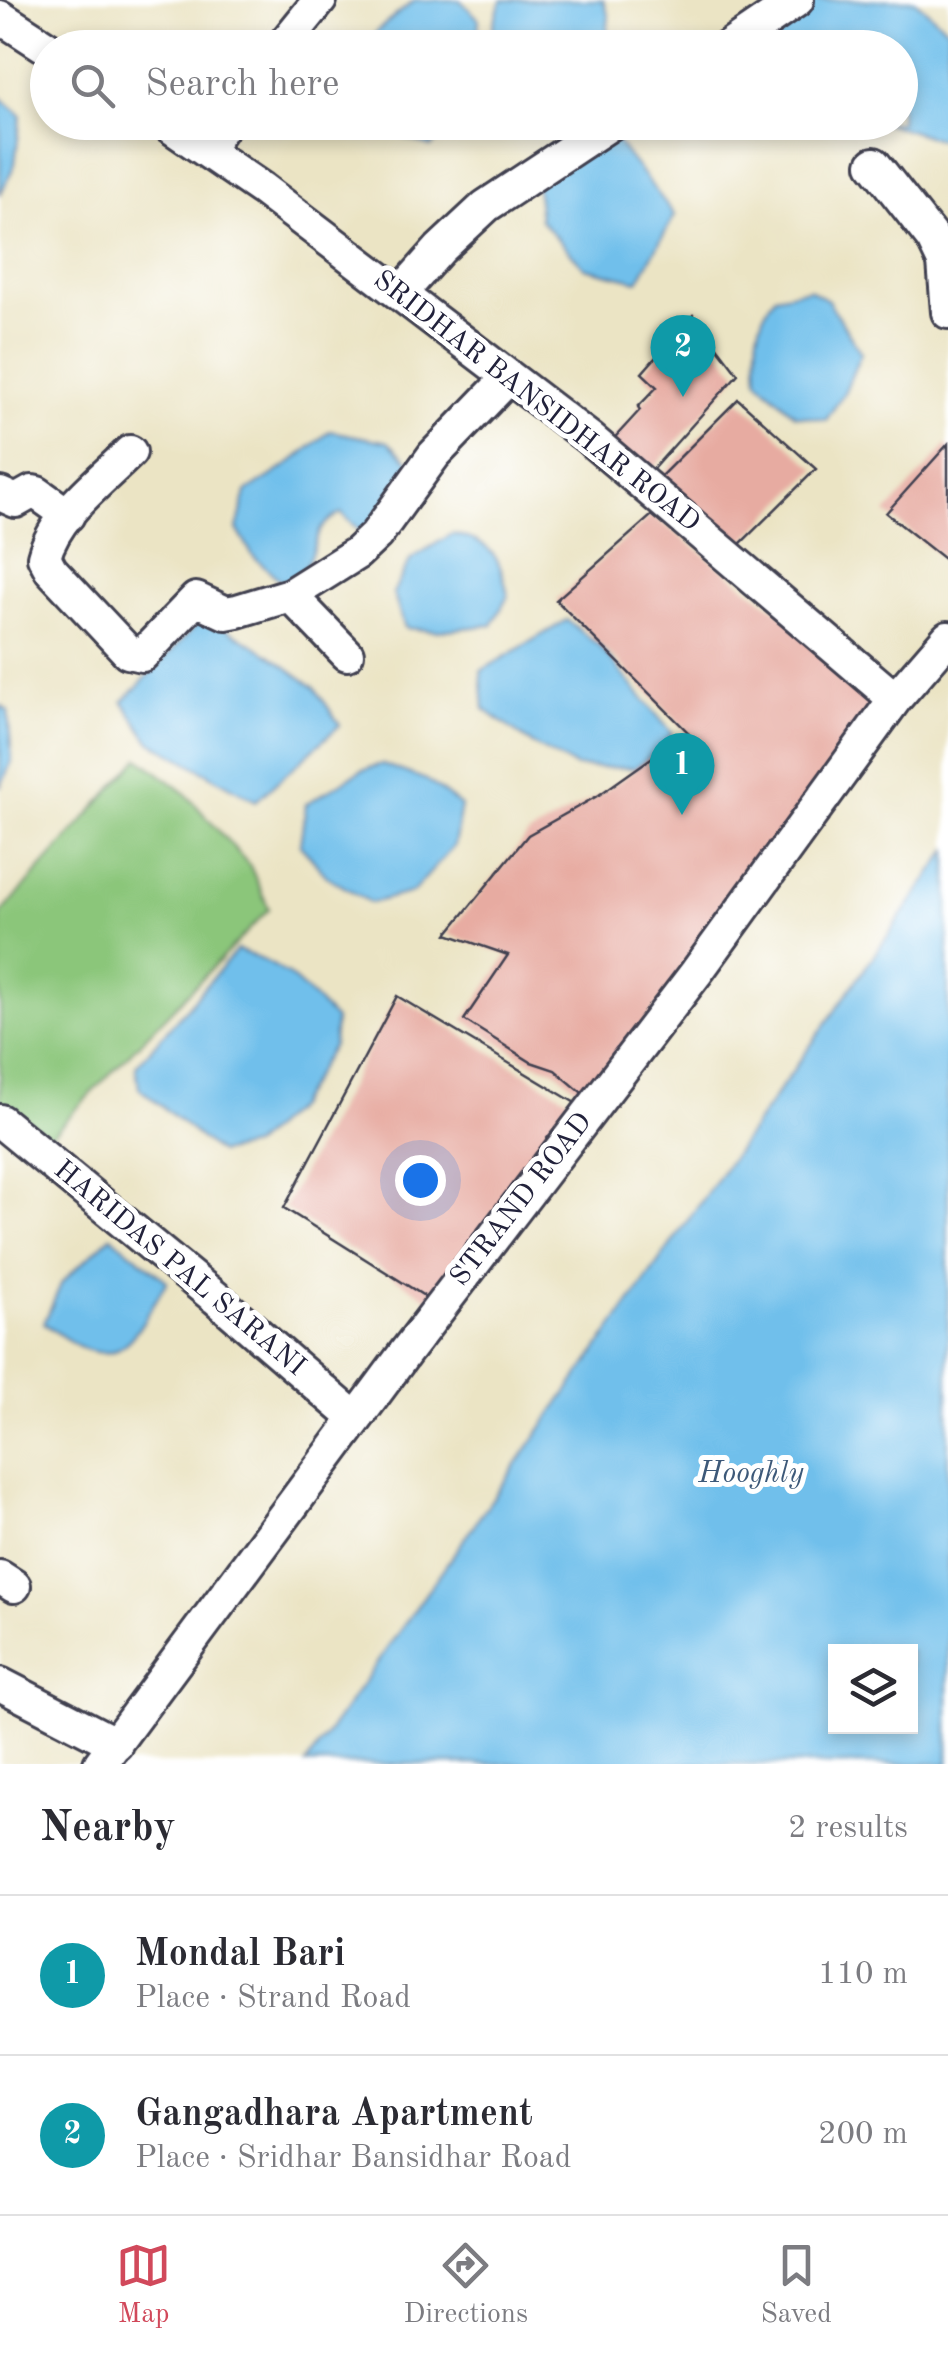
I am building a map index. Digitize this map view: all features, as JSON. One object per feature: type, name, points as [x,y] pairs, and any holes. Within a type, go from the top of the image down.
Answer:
[{"type":"street","points":[[296,30],[320,0]]},
{"type":"street","points":[[754,30],[797,0]]},
{"type":"street","points":[[0,17],[30,36]]},
{"type":"street","name":"SRIDHAR BANSIDHAR ROAD","points":[[191,140],[589,438],[895,699]]},
{"type":"street","points":[[206,150],[213,140]]},
{"type":"street","points":[[400,294],[486,206],[586,140]]},
{"type":"street","points":[[874,164],[933,239],[944,262],[948,312]]},
{"type":"street","points":[[130,452],[68,515],[47,545],[44,558],[133,655],[142,655],[196,600],[226,613],[290,595],[357,552],[376,535],[434,455],[509,378]]},
{"type":"street","points":[[0,494],[16,501],[38,492],[68,515]]},
{"type":"street","points":[[290,595],[347,654]]},
{"type":"street","name":"STRAND ROAD","points":[[108,1754],[356,1418],[696,973],[895,699],[948,638]]},
{"type":"street","name":"HARIDAS PAL SARANI","points":[[0,1121],[356,1418]]},
{"type":"street","points":[[0,1684],[108,1754]]},
{"type":"green space","points":[[139,758],[184,792],[250,866],[269,909],[50,1136],[0,1102],[0,915]]},
{"type":"water","points":[[415,0],[460,0],[479,19],[478,30],[378,30]]},
{"type":"water","points":[[501,0],[603,0],[609,17],[607,30],[494,30]]},
{"type":"water","points":[[815,0],[915,0],[948,29],[948,142],[918,133],[918,30],[770,30]]},
{"type":"water","points":[[0,97],[21,115],[15,164],[0,195]]},
{"type":"water","points":[[412,140],[438,140],[431,147]]},
{"type":"water","points":[[597,140],[615,140],[675,215],[638,281],[585,268],[540,220],[536,182]]},
{"type":"water","points":[[809,289],[828,300],[861,353],[844,393],[826,420],[795,415],[758,380],[758,335],[768,306],[775,296]]},
{"type":"water","points":[[330,431],[388,442],[416,468],[372,543],[341,513],[324,525],[302,570],[283,583],[253,556],[237,529],[246,492]]},
{"type":"water","points":[[452,534],[477,542],[493,554],[508,596],[492,625],[437,631],[405,628],[393,593],[411,559]]},
{"type":"water","points":[[205,616],[315,688],[340,725],[256,801],[150,741],[123,702]]},
{"type":"water","points":[[567,620],[599,646],[672,733],[663,748],[634,768],[576,767],[532,744],[484,709],[481,671]]},
{"type":"water","points":[[0,705],[8,711],[12,761],[0,788]]},
{"type":"water","points":[[382,764],[427,780],[461,806],[454,846],[413,892],[371,903],[326,876],[300,844],[306,804],[362,770]]},
{"type":"water","name":"Hooghly","points":[[948,850],[948,1764],[306,1764]]},
{"type":"water","points":[[237,950],[280,970],[312,996],[335,1020],[333,1045],[296,1107],[252,1146],[219,1153],[139,1088],[136,1066]]},
{"type":"water","points":[[111,1236],[167,1281],[130,1339],[105,1353],[69,1341],[44,1323],[62,1282]]},
{"type":"building","points":[[693,315],[738,374],[644,479],[608,445],[657,387],[642,373]]},
{"type":"building","points":[[738,399],[816,469],[734,550],[652,485]]},
{"type":"building","points":[[948,444],[948,562],[886,513]]},
{"type":"building","points":[[652,515],[852,668],[883,703],[588,1098],[555,1070],[531,1062],[464,1020],[508,955],[447,934],[528,835],[599,795],[688,732],[556,600]]},
{"type":"building","points":[[397,996],[577,1104],[429,1299],[284,1208]]},
{"type":"place","name":"Gangadhara Apartment","points":[[683,397]]},
{"type":"place","name":"Mondal Bari","points":[[682,815]]}]
